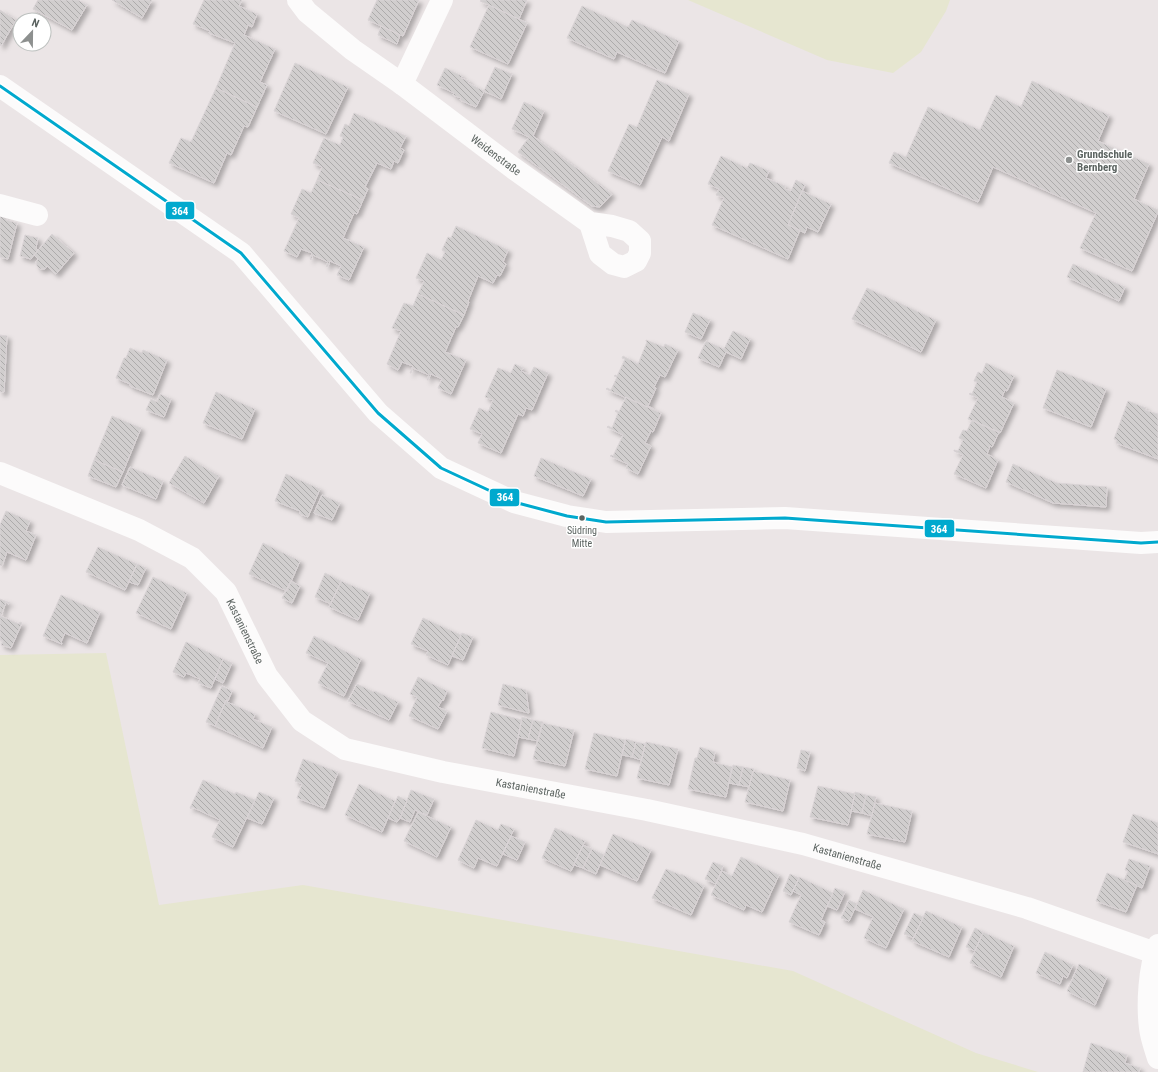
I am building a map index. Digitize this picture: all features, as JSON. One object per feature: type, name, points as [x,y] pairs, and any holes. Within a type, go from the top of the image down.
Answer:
[{"type":"street","name":"Weidenstraße","points":[[298,0],[307,12],[353,50],[402,84],[513,168],[590,223]]},
{"type":"street","points":[[402,84],[442,0]]},
{"type":"street","points":[[0,86],[241,253],[378,413],[441,468],[514,502],[567,516],[606,522],[785,518],[1141,543],[1158,542]]},
{"type":"street","points":[[0,205],[37,215]]},
{"type":"street","name":"Kastanienstraße","points":[[0,473],[139,530],[192,558],[226,592],[267,676],[302,721],[345,749],[443,772],[647,810],[803,844],[1027,908],[1157,951]]},
{"type":"street","points":[[1157,951],[1149,990],[1150,1028],[1158,1058]]},
{"type":"green space","points":[[688,0],[950,0],[946,11],[921,52],[893,73],[827,60]]},
{"type":"green space","points":[[106,653],[159,905],[303,885],[793,971],[976,1053],[1038,1072],[0,1072],[0,655]]},
{"type":"building","points":[[38,0],[78,0],[87,5],[72,30],[52,19],[52,12],[39,12],[33,9]]},
{"type":"building","points":[[112,0],[152,0],[142,18]]},
{"type":"building","points":[[204,0],[242,0],[239,6],[257,14],[252,27],[248,25],[244,35],[275,49],[260,82],[267,85],[257,107],[216,88],[235,43],[209,33],[210,31],[193,24]]},
{"type":"building","points":[[377,0],[419,0],[403,36],[368,20]]},
{"type":"building","points":[[527,0],[519,19],[480,1]]},
{"type":"building","points":[[489,5],[527,23],[508,64],[470,47]]},
{"type":"building","points":[[582,6],[628,27],[632,20],[679,41],[665,73],[617,52],[614,59],[567,38]]},
{"type":"building","points":[[0,10],[12,18],[12,27],[1,46]]},
{"type":"building","points":[[381,26],[400,35],[397,44],[378,35]]},
{"type":"building","points":[[295,63],[348,87],[326,134],[274,111]]},
{"type":"building","points":[[495,67],[512,74],[501,99],[484,91]]},
{"type":"building","points":[[445,68],[462,76],[461,78],[469,81],[468,83],[484,91],[476,107],[460,100],[461,98],[453,95],[454,93],[437,85]]},
{"type":"building","points":[[657,80],[689,94],[669,141],[662,137],[640,185],[608,171],[629,124],[637,127]]},
{"type":"building","points":[[1032,81],[1109,115],[1098,141],[1149,164],[1134,199],[1158,210],[1158,212],[1132,271],[1080,248],[1096,213],[993,167],[978,202],[889,163],[894,152],[906,157],[928,107],[980,130],[996,95],[1021,107]]},
{"type":"building","points":[[216,88],[257,107],[248,127],[244,126],[231,155],[227,153],[214,183],[169,163],[181,138],[191,142]]},
{"type":"building","points":[[524,102],[544,111],[533,136],[612,194],[600,207],[592,206],[518,152],[529,137],[512,129]]},
{"type":"building","points":[[354,113],[406,136],[400,148],[404,150],[398,163],[394,161],[391,169],[377,163],[365,187],[368,189],[363,200],[317,180],[322,167],[313,163],[324,138],[340,145],[343,137],[340,136],[345,124],[349,126]]},
{"type":"building","points":[[721,156],[747,168],[750,163],[769,171],[766,178],[785,186],[785,189],[791,191],[796,180],[805,185],[788,225],[800,230],[788,259],[712,225],[724,198],[716,195],[719,189],[708,184]]},
{"type":"building","points":[[317,180],[363,200],[357,214],[354,213],[343,238],[364,247],[349,280],[337,275],[341,266],[330,261],[328,267],[326,266],[328,262],[313,255],[311,260],[312,253],[301,249],[297,257],[284,251],[299,218],[291,214],[302,189],[311,193]]},
{"type":"building","points":[[802,191],[831,204],[818,232],[807,227],[805,233],[788,225]]},
{"type":"building","points":[[0,216],[6,218],[6,220],[17,223],[8,259],[0,257]]},
{"type":"building","points":[[456,226],[508,250],[503,262],[506,264],[500,276],[497,275],[493,283],[478,276],[464,315],[418,294],[424,281],[416,278],[427,253],[441,260],[445,252],[442,250],[448,237],[451,238]]},
{"type":"building","points":[[52,234],[74,253],[56,274],[47,266],[45,269],[40,269],[37,266],[36,261],[38,259],[34,255]]},
{"type":"building","points":[[25,235],[38,238],[36,248],[38,250],[31,259],[20,256]]},
{"type":"building","points":[[1073,264],[1125,287],[1119,301],[1067,277]]},
{"type":"building","points":[[867,288],[936,320],[921,352],[852,319]]},
{"type":"building","points":[[418,294],[464,315],[458,327],[456,327],[445,352],[466,360],[451,394],[438,388],[442,379],[431,374],[427,380],[429,375],[413,368],[410,373],[413,366],[402,362],[398,370],[387,364],[401,331],[392,328],[404,303],[413,306]]},
{"type":"building","points":[[693,313],[710,320],[701,339],[685,332]]},
{"type":"building","points":[[733,331],[750,339],[741,359],[726,352],[719,367],[698,358],[706,341],[724,349]]},
{"type":"building","points":[[0,335],[7,336],[4,392],[0,392]]},
{"type":"building","points":[[646,340],[664,347],[665,344],[678,350],[665,377],[660,375],[654,387],[656,388],[648,406],[661,413],[606,389],[611,390],[617,377],[614,376],[617,376],[625,359],[622,358],[623,356],[638,364],[647,342]]},
{"type":"building","points":[[130,348],[142,353],[143,350],[167,360],[153,395],[130,386],[130,384],[116,378],[124,358],[126,358]]},
{"type":"building","points":[[986,363],[1014,376],[1007,391],[1005,390],[1002,397],[1014,403],[1000,433],[968,419],[978,398],[969,394],[972,394],[977,382],[974,381],[978,372],[982,374]]},
{"type":"building","points":[[515,364],[523,368],[521,371],[530,375],[534,367],[548,373],[532,410],[526,408],[523,416],[518,414],[501,453],[478,443],[482,434],[470,429],[479,408],[488,412],[493,400],[485,397],[498,368],[511,373]]},
{"type":"building","points":[[1057,370],[1106,389],[1091,427],[1043,408]]},
{"type":"building","points":[[216,392],[255,409],[242,439],[203,423]]},
{"type":"building","points":[[160,394],[171,399],[164,417],[146,410],[151,399],[157,402]]},
{"type":"building","points":[[626,397],[661,413],[653,432],[651,431],[645,443],[651,446],[638,474],[626,468],[628,464],[610,456],[613,456],[623,435],[607,427],[612,428],[618,413],[615,411],[616,410],[619,412]]},
{"type":"building","points":[[1128,401],[1146,408],[1145,410],[1158,414],[1158,459],[1116,443],[1117,440],[1114,439]]},
{"type":"building","points":[[112,416],[141,428],[123,472],[94,460]]},
{"type":"building","points":[[972,420],[999,432],[987,454],[998,460],[986,488],[954,474],[963,455],[954,450],[958,451],[963,440],[959,438],[963,430],[967,431]]},
{"type":"building","points":[[185,456],[219,476],[204,503],[169,483]]},
{"type":"building","points":[[541,458],[591,479],[583,496],[534,476]]},
{"type":"building","points":[[94,460],[123,472],[116,487],[88,476]]},
{"type":"building","points":[[1013,464],[1057,483],[1107,487],[1106,507],[1053,503],[1006,482]]},
{"type":"building","points":[[130,467],[163,481],[156,499],[122,485]]},
{"type":"building","points":[[286,474],[320,489],[308,517],[300,514],[300,511],[275,501]]},
{"type":"building","points":[[322,495],[340,503],[332,520],[314,513]]},
{"type":"building","points":[[6,511],[30,521],[26,531],[36,535],[26,560],[7,552],[2,566],[0,565],[0,525]]},
{"type":"building","points":[[263,543],[300,561],[287,591],[249,574]]},
{"type":"building","points":[[98,547],[137,564],[125,590],[86,572]]},
{"type":"building","points":[[137,564],[146,568],[138,585],[129,582]]},
{"type":"building","points":[[325,573],[341,581],[331,604],[315,597]]},
{"type":"building","points":[[153,577],[187,593],[171,629],[136,613]]},
{"type":"building","points":[[291,581],[300,586],[292,603],[282,598]]},
{"type":"building","points":[[341,581],[370,593],[358,620],[329,607]]},
{"type":"building","points":[[61,595],[100,612],[87,643],[65,633],[61,642],[62,644],[43,636]]},
{"type":"building","points":[[0,599],[10,603],[9,604],[6,602],[1,616],[19,624],[20,622],[22,623],[11,648],[1,645],[3,641],[0,640]]},
{"type":"building","points":[[423,618],[461,635],[448,665],[426,655],[428,651],[411,644]]},
{"type":"building","points":[[462,633],[473,637],[463,660],[452,656]]},
{"type":"building","points":[[314,636],[361,659],[344,696],[318,683],[328,663],[306,653]]},
{"type":"building","points":[[186,642],[223,659],[211,688],[198,683],[200,679],[186,673],[184,677],[173,672]]},
{"type":"building","points":[[223,659],[232,663],[223,683],[215,679]]},
{"type":"building","points":[[418,677],[447,691],[443,701],[442,700],[438,707],[447,711],[438,729],[409,716],[417,697],[410,694]]},
{"type":"building","points":[[357,684],[398,702],[389,720],[348,701]]},
{"type":"building","points":[[503,684],[526,690],[529,713],[498,705]]},
{"type":"building","points":[[222,686],[232,691],[228,701],[226,700],[215,726],[206,722]]},
{"type":"building","points":[[226,700],[228,701],[227,702],[255,714],[253,719],[272,727],[263,748],[215,726]]},
{"type":"building","points":[[491,712],[522,720],[514,756],[482,748]]},
{"type":"building","points":[[522,717],[533,720],[528,739],[518,737]]},
{"type":"building","points":[[533,720],[543,722],[538,741],[528,739]]},
{"type":"building","points":[[542,723],[574,730],[565,766],[533,759]]},
{"type":"building","points":[[594,733],[625,740],[617,776],[585,769]]},
{"type":"building","points":[[626,739],[636,742],[632,757],[622,755]]},
{"type":"building","points":[[636,742],[645,744],[641,760],[632,757]]},
{"type":"building","points":[[646,742],[678,749],[669,785],[637,778]]},
{"type":"building","points":[[700,747],[715,752],[713,762],[732,767],[726,797],[688,789],[695,758],[697,758]]},
{"type":"building","points":[[801,750],[810,752],[805,771],[797,768]]},
{"type":"building","points":[[303,759],[338,772],[324,808],[297,798],[302,784],[295,781]]},
{"type":"building","points":[[733,765],[743,767],[739,785],[729,783]]},
{"type":"building","points":[[743,767],[754,769],[749,787],[739,785]]},
{"type":"building","points":[[753,771],[790,780],[783,811],[745,802]]},
{"type":"building","points":[[203,780],[235,794],[236,792],[255,800],[233,847],[212,837],[220,820],[192,807],[191,809],[190,808]]},
{"type":"building","points":[[359,784],[395,801],[382,832],[345,815]]},
{"type":"building","points":[[818,786],[855,794],[848,825],[810,817]]},
{"type":"building","points":[[411,790],[434,799],[427,815],[415,810],[410,822],[400,818]]},
{"type":"building","points":[[259,792],[274,798],[262,824],[247,818]]},
{"type":"building","points":[[855,792],[866,795],[862,813],[851,811]]},
{"type":"building","points":[[866,795],[876,797],[872,816],[862,813]]},
{"type":"building","points":[[398,796],[407,801],[397,822],[388,818]]},
{"type":"building","points":[[875,803],[912,811],[905,842],[867,834]]},
{"type":"building","points":[[418,812],[451,827],[437,857],[404,841]]},
{"type":"building","points":[[1133,814],[1158,823],[1158,854],[1123,842]]},
{"type":"building","points":[[476,820],[498,830],[501,824],[514,829],[497,866],[478,858],[474,868],[458,860]]},
{"type":"building","points":[[555,828],[585,841],[571,871],[542,858]]},
{"type":"building","points":[[613,834],[651,850],[637,881],[600,865]]},
{"type":"building","points":[[511,836],[525,842],[517,860],[503,854]]},
{"type":"building","points":[[583,845],[592,849],[583,868],[574,865]]},
{"type":"building","points":[[592,849],[604,855],[596,874],[583,868]]},
{"type":"building","points":[[741,857],[779,875],[762,912],[746,905],[744,910],[711,895],[722,871],[732,876]]},
{"type":"building","points":[[1129,859],[1150,866],[1142,888],[1124,880],[1128,871],[1125,870]]},
{"type":"building","points":[[713,862],[723,866],[716,884],[705,879]]},
{"type":"building","points":[[666,869],[681,874],[704,886],[691,915],[652,898]]},
{"type":"building","points":[[1107,873],[1137,885],[1126,912],[1096,901]]},
{"type":"building","points":[[790,874],[799,878],[791,895],[783,891]]},
{"type":"building","points":[[799,877],[833,893],[821,920],[825,922],[819,935],[789,922],[801,895],[793,891]]},
{"type":"building","points":[[835,888],[845,892],[837,910],[827,906]]},
{"type":"building","points":[[863,890],[904,909],[886,948],[864,938],[873,917],[855,909]]},
{"type":"building","points":[[849,900],[857,904],[849,921],[841,918]]},
{"type":"building","points":[[926,911],[962,927],[949,957],[912,941]]},
{"type":"building","points":[[914,913],[923,917],[914,938],[904,934]]},
{"type":"building","points":[[975,928],[983,932],[975,951],[966,947]]},
{"type":"building","points":[[983,932],[1014,946],[1001,977],[970,963]]},
{"type":"building","points":[[1045,952],[1073,965],[1067,978],[1063,976],[1060,984],[1036,973]]},
{"type":"building","points":[[1079,964],[1107,977],[1095,1005],[1067,991]]},
{"type":"building","points":[[1091,1043],[1127,1055],[1125,1063],[1140,1068],[1139,1072],[1083,1072]]},
{"type":"transit line","name":"364","points":[[0,86],[241,253],[378,413],[441,468],[514,502],[567,516],[606,522],[785,518],[1141,543],[1158,542]]},
{"type":"place","name":"Grundschule Bernberg","points":[[1069,160]]},
{"type":"place","name":"Südring Mitte","points":[[582,518]]}]
